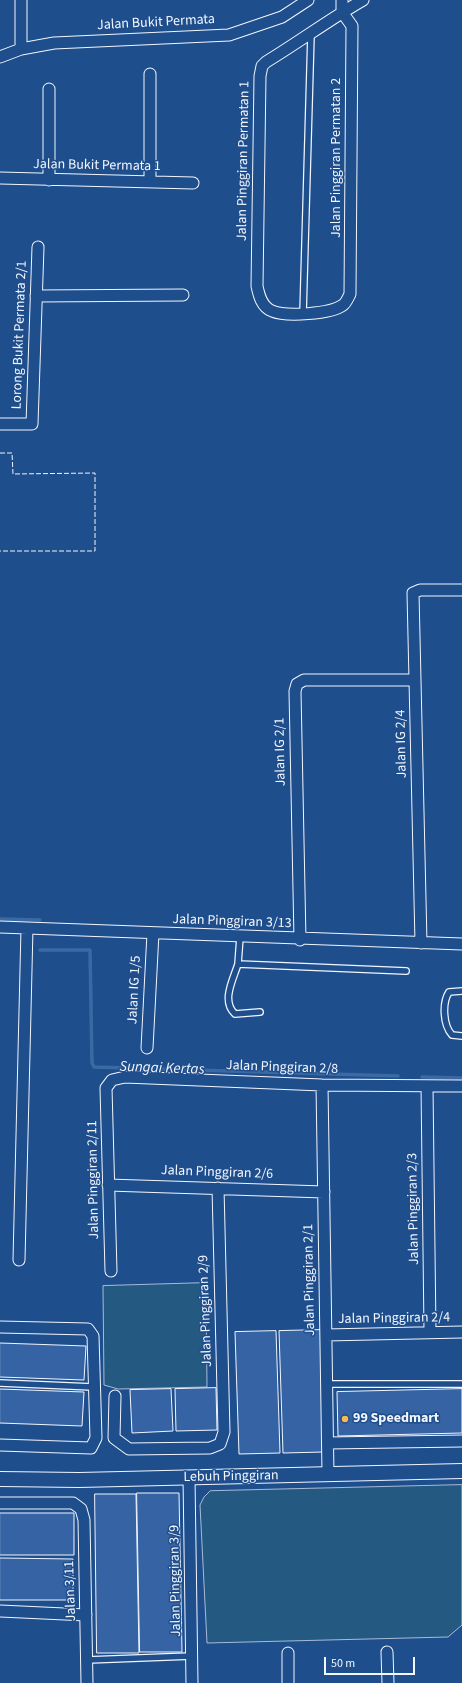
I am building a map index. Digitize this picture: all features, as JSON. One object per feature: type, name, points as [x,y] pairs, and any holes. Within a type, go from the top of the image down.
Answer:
[{"type":"street","points":[[21,0],[21,49]]},
{"type":"street","name":"Jalan Bukit Permata","points":[[0,58],[21,49],[54,43],[229,35],[282,17],[308,0]]},
{"type":"street","points":[[342,0],[342,12]]},
{"type":"street","name":"Jalan Pinggiran Permatan 1","points":[[303,314],[272,311],[263,305],[259,297],[257,286],[260,76],[262,66],[266,62],[363,0]]},
{"type":"street","name":"Jalan Pinggiran Permatan 2","points":[[303,314],[332,310],[344,304],[350,294],[352,26],[342,12]]},
{"type":"street","points":[[150,74],[150,182]]},
{"type":"street","points":[[49,89],[49,180]]},
{"type":"street","name":"Jalan Bukit Permata 1","points":[[0,178],[193,183]]},
{"type":"street","name":"Lorong Bukit Permata 2/1","points":[[0,424],[32,424],[38,246]]},
{"type":"street","points":[[36,296],[183,295]]},
{"type":"street","name":"Jalan IG 2/4","points":[[421,943],[414,593],[420,590],[462,590]]},
{"type":"street","name":"Jalan IG 2/1","points":[[300,940],[295,691],[297,684],[304,680],[415,680]]},
{"type":"street","name":"Jalan Pinggiran 3/13","points":[[0,927],[300,940],[462,944]]},
{"type":"street","points":[[19,1260],[27,928]]},
{"type":"street","name":"Jalan IG 1/5","points":[[147,1048],[153,933]]},
{"type":"street","name":"Jalan Pinggiran 2/8","points":[[106,1088],[112,1080],[125,1078],[322,1085],[462,1086]]},
{"type":"street","name":"Jalan Pinggiran 2/1","points":[[322,1085],[328,1475]]},
{"type":"street","name":"Jalan Pinggiran 2/3","points":[[427,1086],[430,1332]]},
{"type":"street","name":"Jalan Pinggiran 2/11","points":[[106,1088],[111,1271]]},
{"type":"street","name":"Jalan Pinggiran 2/6","points":[[108,1185],[324,1192]]},
{"type":"street","name":"Jalan Pinggiran 2/9","points":[[115,1396],[114,1438],[129,1449],[210,1448],[220,1444],[224,1432],[218,1188]]},
{"type":"street","points":[[0,1327],[88,1329],[93,1336],[93,1387],[96,1438],[91,1448],[78,1449],[0,1444]]},
{"type":"street","name":"Jalan Pinggiran 2/4","points":[[326,1335],[462,1332]]},
{"type":"street","points":[[328,1443],[462,1441]]},
{"type":"street","name":"Lebuh Pinggiran","points":[[0,1479],[189,1478],[462,1471]]},
{"type":"street","name":"Jalan Pinggiran 3/9","points":[[189,1478],[192,1683]]},
{"type":"street","name":"Jalan 3/11","points":[[0,1503],[73,1503],[81,1509],[84,1520],[87,1683]]},
{"type":"street","points":[[0,1611],[86,1615]]},
{"type":"street","points":[[387,1652],[388,1683]]},
{"type":"street","points":[[288,1654],[288,1683]]},
{"type":"lane","points":[[303,314],[311,34]]},
{"type":"lane","points":[[240,937],[238,964],[227,999],[229,1008],[234,1014],[260,1012]]},
{"type":"lane","points":[[238,964],[406,972]]},
{"type":"lane","points":[[462,991],[449,992],[446,995],[445,1015],[449,1032],[452,1035],[462,1036]]},
{"type":"lane","points":[[0,1383],[93,1387]]},
{"type":"lane","points":[[327,1384],[462,1384]]},
{"type":"lane","points":[[87,1660],[192,1656]]},
{"type":"shaded area","points":[[206,1283],[207,1387],[118,1389],[104,1385],[103,1286]]},
{"type":"shaded area","points":[[462,1485],[462,1625],[448,1637],[207,1643],[200,1505],[204,1497],[210,1491]]},
{"type":"building","points":[[321,1330],[324,1452],[283,1453],[279,1331]]},
{"type":"building","points":[[276,1331],[280,1453],[239,1454],[235,1332]]},
{"type":"building","points":[[0,1343],[86,1346],[84,1380],[0,1377]]},
{"type":"building","points":[[216,1388],[217,1430],[176,1431],[175,1389]]},
{"type":"building","points":[[0,1389],[84,1392],[82,1426],[0,1423]]},
{"type":"building","points":[[171,1389],[173,1431],[132,1433],[130,1390]]},
{"type":"building","points":[[462,1389],[462,1433],[338,1436],[337,1392]]},
{"type":"building","points":[[137,1493],[179,1493],[182,1652],[140,1652]]},
{"type":"building","points":[[95,1494],[136,1494],[139,1653],[97,1653]]},
{"type":"building","points":[[0,1513],[74,1513],[74,1555],[0,1555]]},
{"type":"building","points":[[0,1558],[73,1559],[73,1600],[0,1600]]},
{"type":"waterway","name":"Sungai Kertas","points":[[0,919],[40,920]]},
{"type":"waterway","name":"Sungai Kertas","points":[[40,950],[90,950],[92,1063],[94,1067],[398,1076]]},
{"type":"waterway","points":[[422,1077],[462,1078]]},
{"type":"fence","points":[[0,453],[12,453],[13,474],[95,473],[95,551],[0,551]]},
{"type":"place","name":"99 Speedmart","points":[[345,1419]]}]
